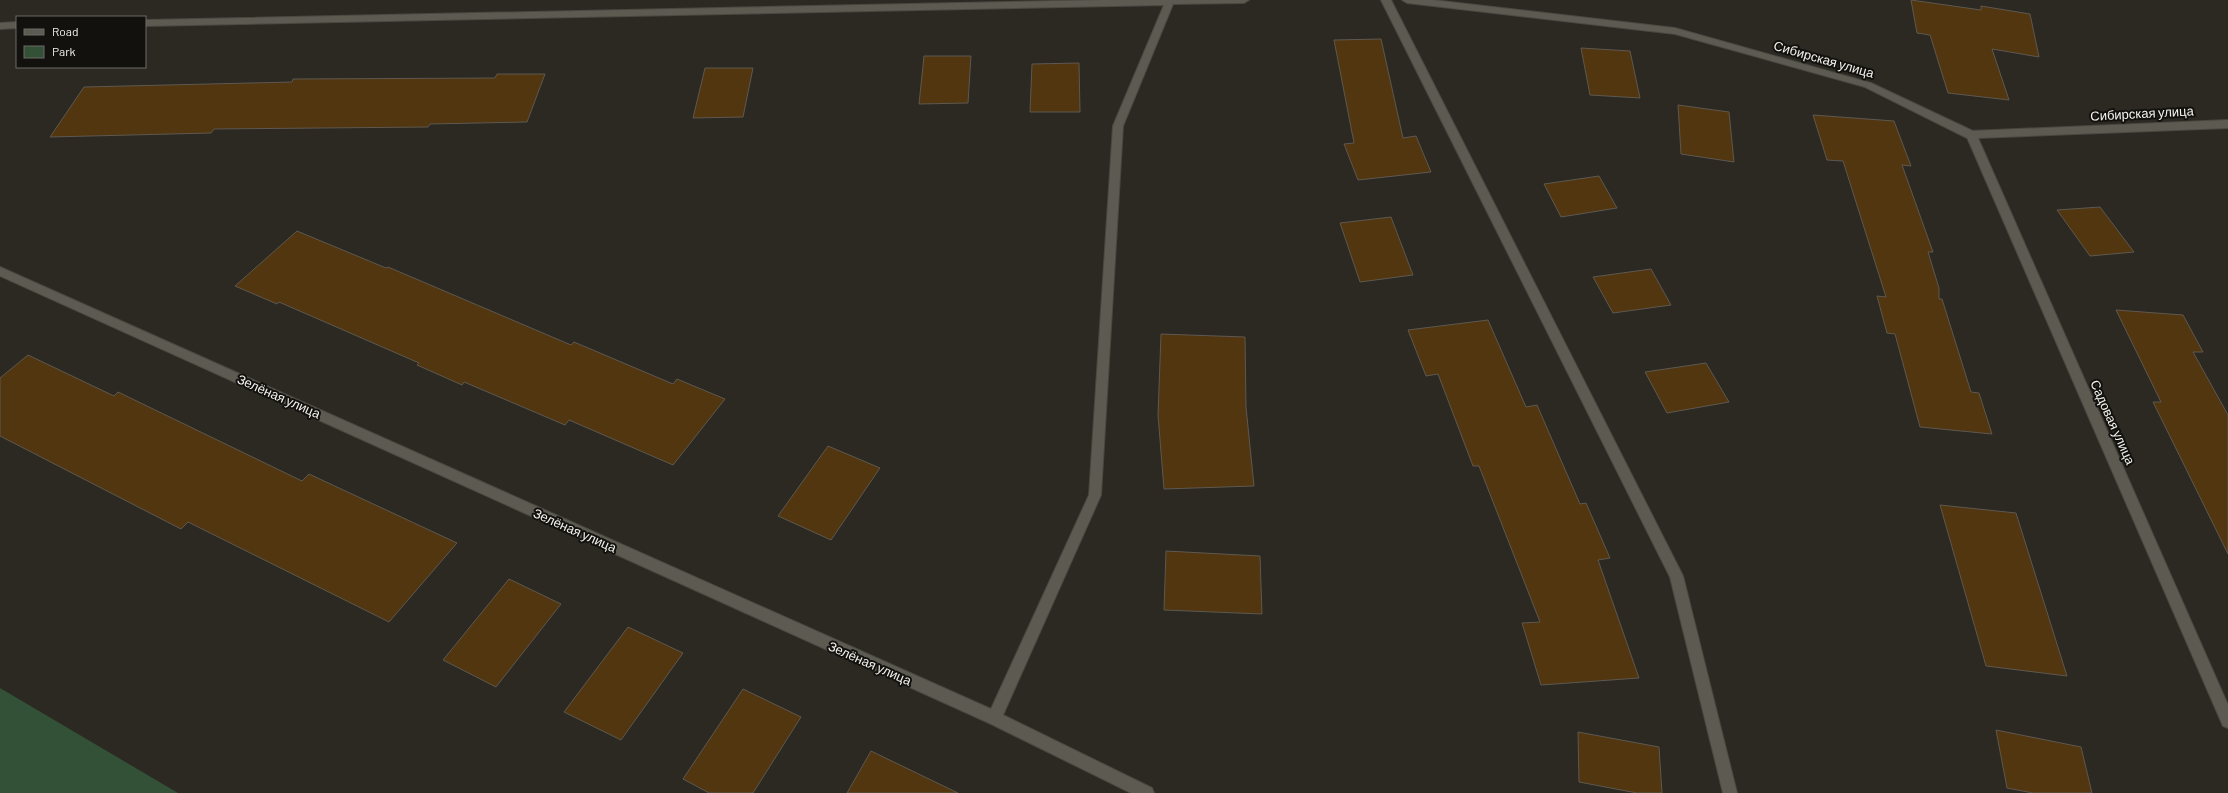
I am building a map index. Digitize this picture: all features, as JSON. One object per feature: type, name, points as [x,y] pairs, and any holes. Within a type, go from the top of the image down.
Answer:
[{"type":"street","points":[[146,23],[1244,0]]},
{"type":"street","points":[[1386,0],[1676,576],[1730,793]]},
{"type":"street","name":"Сибирская улица","points":[[1407,0],[1675,31],[1868,85],[1971,135],[2228,124]]},
{"type":"street","points":[[994,718],[1095,495],[1118,126],[1170,1]]},
{"type":"street","points":[[0,26],[16,25]]},
{"type":"street","name":"Садовая улица","points":[[1971,135],[2228,721]]},
{"type":"street","name":"Зелёная улица","points":[[0,271],[994,718],[1147,793]]},
{"type":"green space","points":[[0,688],[178,793],[0,793]]},
{"type":"building","points":[[1911,0],[1981,10],[1981,6],[2030,14],[2039,57],[1992,49],[2009,100],[1948,93],[1930,35],[1917,33]]},
{"type":"building","points":[[1381,39],[1403,138],[1416,136],[1431,172],[1358,180],[1344,144],[1354,143],[1334,40]]},
{"type":"building","points":[[1581,48],[1630,51],[1640,98],[1590,95]]},
{"type":"building","points":[[924,56],[971,56],[968,103],[919,104]]},
{"type":"building","points":[[1079,63],[1080,112],[1030,112],[1032,64]]},
{"type":"building","points":[[705,68],[753,68],[743,117],[693,118]]},
{"type":"building","points":[[497,74],[545,74],[527,122],[430,124],[428,127],[214,129],[211,133],[50,137],[84,87],[292,82],[293,79],[495,78]]},
{"type":"building","points":[[1678,105],[1729,112],[1734,162],[1681,154]]},
{"type":"building","points":[[1813,115],[1894,121],[1911,166],[1902,165],[1933,252],[1928,252],[1939,288],[1939,299],[1942,299],[1971,392],[1979,393],[1992,434],[1920,427],[1895,334],[1887,333],[1877,296],[1886,297],[1843,161],[1827,160]]},
{"type":"building","points":[[1599,176],[1617,208],[1561,217],[1544,184]]},
{"type":"building","points":[[2100,207],[2134,252],[2090,256],[2057,210]]},
{"type":"building","points":[[1391,217],[1413,275],[1360,282],[1340,223]]},
{"type":"building","points":[[297,231],[386,268],[388,267],[571,345],[574,342],[673,384],[677,379],[725,399],[673,465],[569,420],[565,425],[464,382],[462,385],[417,365],[419,363],[279,302],[277,304],[235,286]]},
{"type":"building","points":[[1651,269],[1671,305],[1613,313],[1593,277]]},
{"type":"building","points":[[2116,310],[2183,315],[2203,352],[2193,352],[2228,415],[2228,554],[2153,402],[2161,402]]},
{"type":"building","points":[[1488,320],[1526,407],[1537,405],[1580,504],[1586,503],[1610,558],[1598,560],[1639,678],[1541,685],[1522,623],[1540,622],[1479,466],[1473,466],[1438,374],[1426,376],[1408,330]]},
{"type":"building","points":[[1161,334],[1245,337],[1246,407],[1254,486],[1164,489],[1158,415]]},
{"type":"building","points":[[28,355],[114,396],[118,392],[302,481],[309,474],[457,543],[389,622],[188,522],[181,529],[0,436],[0,378]]},
{"type":"building","points":[[1706,363],[1729,402],[1667,413],[1645,372]]},
{"type":"building","points":[[828,446],[880,468],[831,540],[778,516]]},
{"type":"building","points":[[1940,505],[2016,513],[2067,676],[1986,666]]},
{"type":"building","points":[[1166,551],[1260,556],[1262,614],[1164,610]]},
{"type":"building","points":[[509,579],[561,604],[496,687],[443,660]]},
{"type":"building","points":[[628,627],[683,653],[621,740],[564,712]]},
{"type":"building","points":[[743,689],[801,717],[753,793],[709,793],[683,779]]},
{"type":"building","points":[[1996,730],[2081,747],[2092,793],[2033,793],[2007,788]]},
{"type":"building","points":[[1578,732],[1659,747],[1662,793],[1637,793],[1579,782]]},
{"type":"building","points":[[871,751],[958,793],[847,793]]}]
